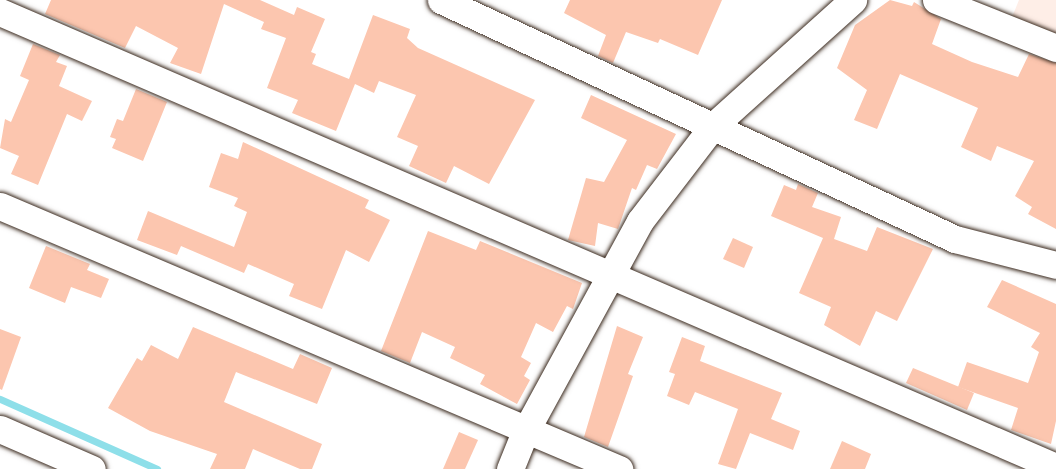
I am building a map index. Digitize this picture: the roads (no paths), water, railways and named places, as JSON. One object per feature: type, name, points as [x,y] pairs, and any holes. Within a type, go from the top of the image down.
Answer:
[{"type":"street","points":[[441,0],[955,239],[1056,265]]},
{"type":"street","points":[[510,469],[525,432],[640,221],[712,127],[853,0]]},
{"type":"street","points":[[936,0],[1056,48]]},
{"type":"street","points":[[0,12],[609,277],[1056,467]]},
{"type":"street","points":[[0,206],[525,432],[620,469]]},
{"type":"street","points":[[0,429],[92,469]]},
{"type":"waterway","points":[[0,399],[157,469]]}]
